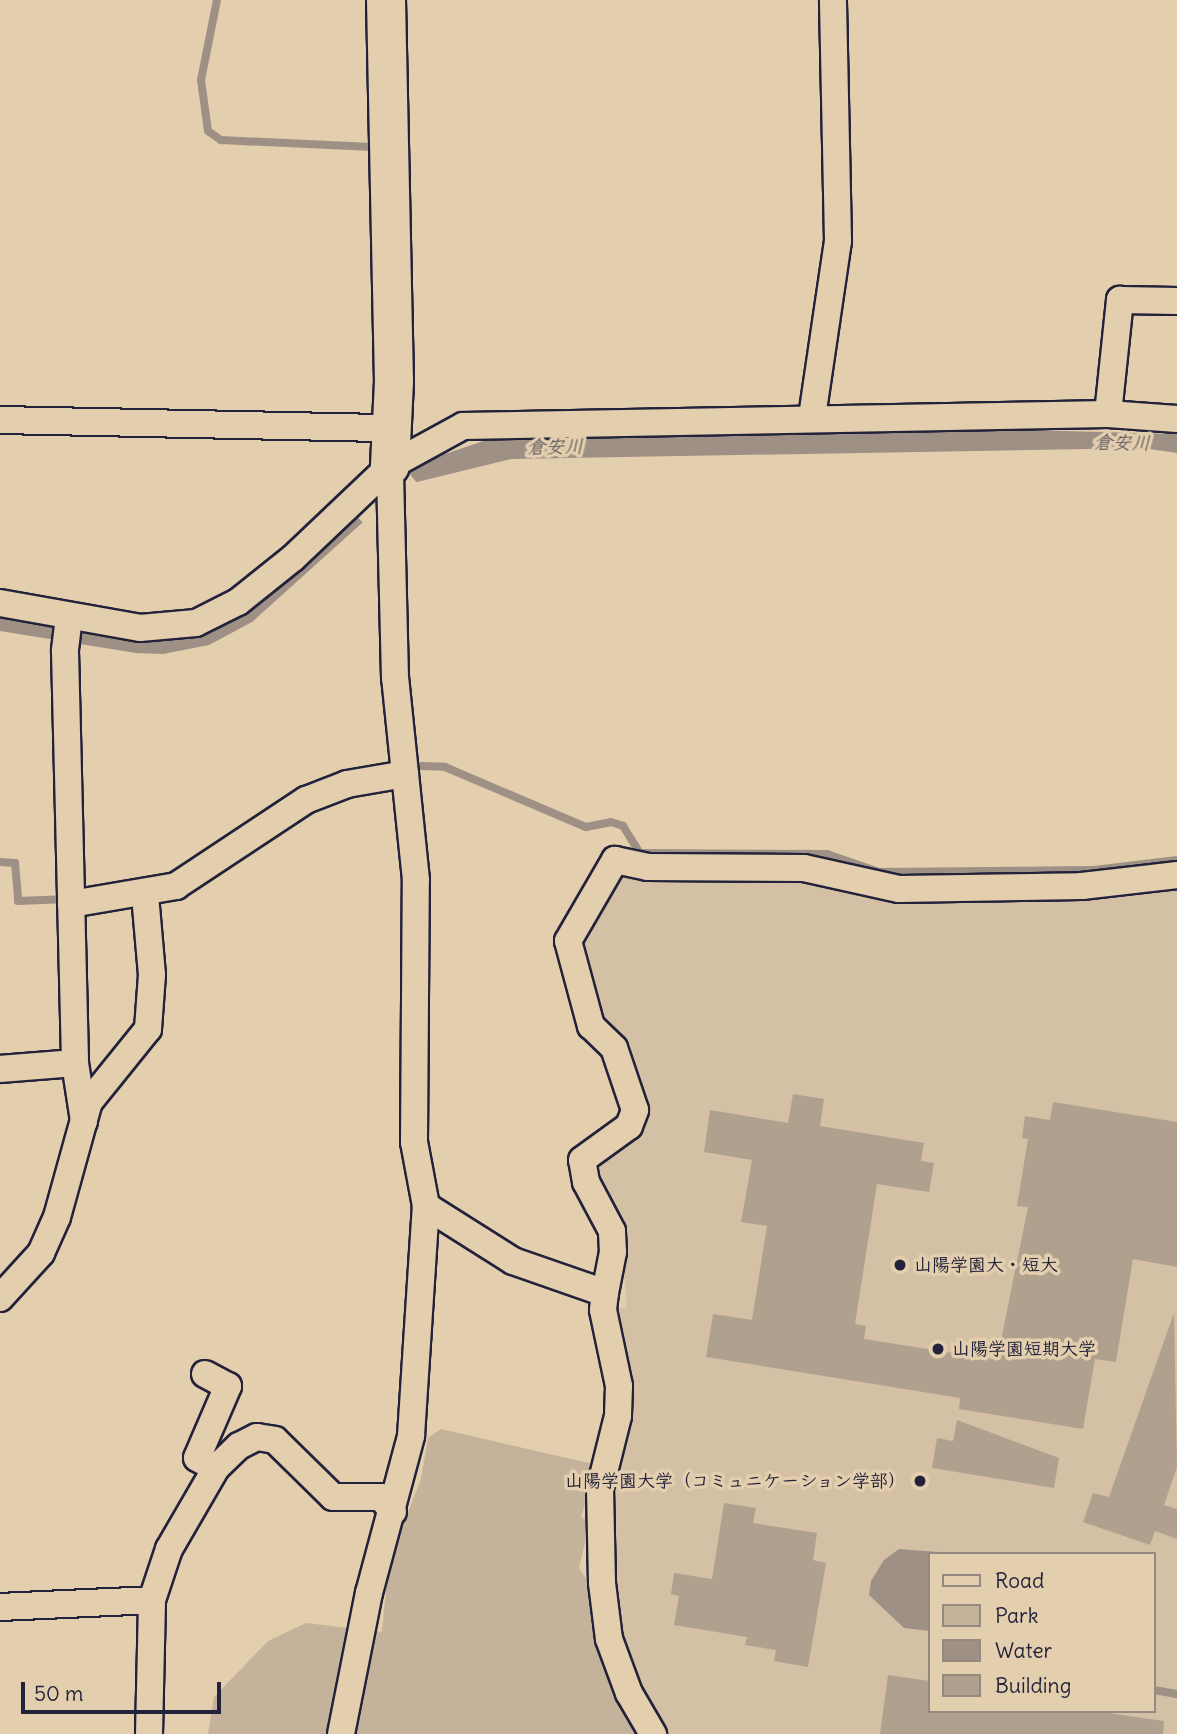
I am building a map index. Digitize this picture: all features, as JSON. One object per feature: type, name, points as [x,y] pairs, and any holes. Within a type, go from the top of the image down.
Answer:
[{"type":"street","points":[[341,1734],[369,1593],[393,1512],[411,1436],[426,1206],[414,1142],[416,880],[395,678],[386,0]]},
{"type":"street","points":[[813,417],[838,241],[833,0]]},
{"type":"street","points":[[1108,414],[1120,300],[1177,301]]},
{"type":"street","points":[[0,603],[68,628],[168,628],[218,614],[463,426],[813,417],[1108,414],[1177,419]]},
{"type":"street","points":[[0,420],[392,428]]},
{"type":"street","points":[[68,628],[75,1063],[84,1121]]},
{"type":"street","points":[[71,900],[145,895],[176,886],[306,800],[347,784],[405,774]]},
{"type":"street","points":[[653,1734],[629,1693],[609,1639],[602,1583],[600,1488],[618,1416],[619,1387],[603,1310],[613,1252],[612,1231],[586,1182],[582,1160],[629,1126],[635,1110],[614,1048],[591,1026],[568,941],[615,860],[648,867],[804,868],[899,888],[1082,886],[1177,875]]},
{"type":"street","points":[[0,1298],[41,1253],[57,1217],[89,1102],[148,1030],[152,975],[145,895]]},
{"type":"street","points":[[0,1069],[75,1063]]},
{"type":"street","points":[[426,1206],[513,1261],[605,1293]]},
{"type":"street","points":[[205,1374],[228,1386],[197,1458],[216,1468]]},
{"type":"street","points":[[149,1734],[152,1600],[169,1549],[216,1468],[239,1446],[257,1437],[275,1440],[333,1497],[381,1497],[393,1512]]},
{"type":"street","points":[[0,1607],[152,1600]]},
{"type":"shaded area","name":"山陽学園大・短大","points":[[619,873],[1177,887],[1177,1734],[667,1734],[629,1670],[615,1623],[611,1483],[629,1427],[629,1378],[611,1309],[627,1307],[620,1224],[591,1165],[630,1136],[578,940]]},
{"type":"green space","points":[[441,1429],[597,1465],[581,1517],[590,1522],[579,1568],[587,1580],[601,1647],[643,1734],[208,1734],[214,1697],[268,1641],[306,1623],[382,1632],[389,1561],[421,1479],[428,1438]]},
{"type":"water","name":"倉安川","points":[[986,429],[1177,434],[1177,453],[1143,448],[511,459],[417,482],[362,523],[252,622],[209,645],[163,654],[136,653],[0,631],[0,613],[191,635],[410,466],[498,436]]},
{"type":"water","points":[[899,1549],[938,1552],[928,1552],[928,1631],[904,1628],[869,1595],[871,1581],[884,1560]]},
{"type":"pier","points":[[404,467],[418,484],[364,524],[354,513]]},
{"type":"building","points":[[793,1094],[824,1099],[820,1126],[924,1143],[921,1161],[934,1163],[929,1192],[877,1184],[855,1324],[866,1326],[864,1339],[997,1360],[1028,1207],[1017,1206],[1028,1139],[1022,1138],[1025,1116],[1050,1120],[1053,1102],[1177,1122],[1177,1267],[1133,1259],[1116,1362],[1095,1359],[1083,1429],[959,1409],[960,1398],[706,1357],[713,1314],[752,1320],[767,1226],[741,1222],[752,1160],[704,1152],[710,1110],[788,1123]]},
{"type":"building","points":[[1174,1313],[1177,1467],[1164,1505],[1177,1509],[1177,1539],[1155,1531],[1150,1545],[1083,1522],[1093,1493],[1109,1497]]},
{"type":"building","points":[[957,1420],[1059,1458],[1054,1488],[932,1468],[937,1438],[953,1441]]},
{"type":"building","points":[[724,1503],[756,1508],[753,1523],[817,1533],[813,1560],[826,1563],[808,1667],[774,1661],[776,1650],[745,1645],[747,1637],[674,1625],[679,1596],[671,1594],[674,1573],[712,1579]]},
{"type":"building","points":[[888,1675],[928,1681],[928,1713],[1108,1713],[1164,1721],[1163,1734],[880,1734]]},
{"type":"waterway","points":[[217,0],[201,80],[208,131],[221,140],[372,147],[372,156]]},
{"type":"waterway","points":[[421,766],[445,767],[586,827],[611,822],[623,826],[640,853],[827,854],[879,872],[1094,870],[1177,860]]},
{"type":"waterway","points":[[0,862],[15,863],[18,901],[68,899]]},
{"type":"waterway","points":[[1156,1690],[1177,1694]]},
{"type":"place","name":"山陽学園大・短大","points":[[900,1265]]},
{"type":"place","name":"山陽学園短期大学","points":[[938,1349]]},
{"type":"place","name":"山陽学園大学（コミュニケーション学部）","points":[[920,1481]]}]
